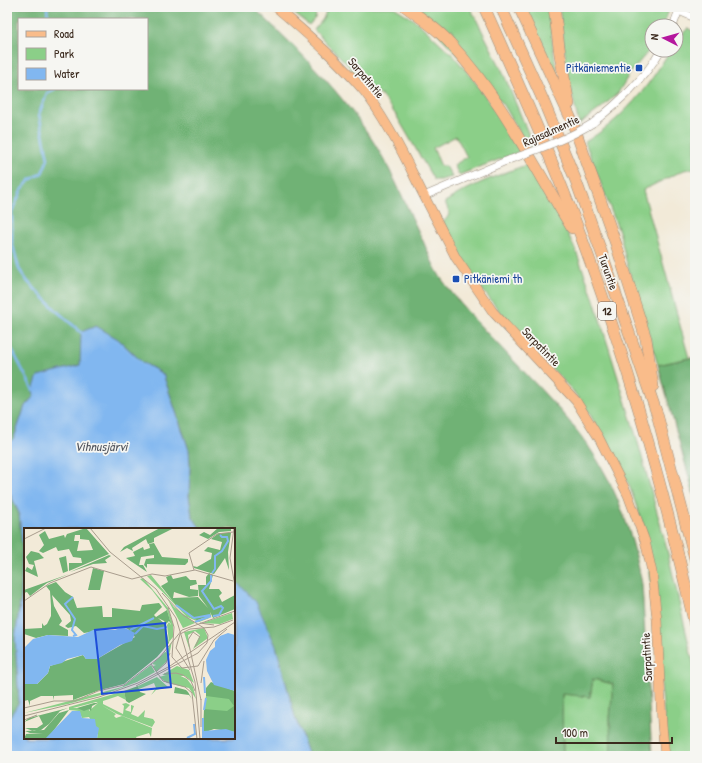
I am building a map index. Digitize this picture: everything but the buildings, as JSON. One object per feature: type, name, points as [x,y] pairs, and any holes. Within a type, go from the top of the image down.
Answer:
[{"type":"highway","points":[[406,7],[450,42],[482,80],[514,129],[586,250]]},
{"type":"highway","name":"Turuntie","points":[[484,7],[550,156],[586,250],[624,361],[682,569],[695,626]]},
{"type":"highway","name":"Turuntie","points":[[501,7],[543,100],[576,181],[606,265],[657,414],[695,559]]},
{"type":"highway","points":[[519,7],[572,121],[616,244],[646,339],[657,414]]},
{"type":"highway","points":[[554,7],[560,55],[572,121]]},
{"type":"main road","name":"Sarpatintie","points":[[276,7],[321,46],[364,92],[401,150],[456,258],[493,312],[576,401],[587,417],[616,470],[628,495],[644,541],[652,572],[657,620],[664,756]]},
{"type":"street","points":[[679,9],[695,18]]},
{"type":"street","name":"Rajasalmentie","points":[[424,196],[581,131],[593,123],[636,86],[655,58]]},
{"type":"green space","points":[[7,7],[253,7],[308,61],[343,100],[373,141],[386,163],[441,278],[474,320],[569,420],[589,447],[606,475],[620,505],[631,536],[642,584],[652,756],[609,756],[309,756],[295,717],[276,646],[235,581],[235,528],[200,528],[192,516],[189,496],[189,450],[163,374],[142,362],[118,339],[80,365],[38,377],[34,396],[25,406],[14,438],[7,445]],"holes":[[[593,679],[613,684],[610,719],[611,751],[609,756],[563,755],[562,694],[590,697]]]},
{"type":"green space","points":[[286,7],[314,7],[316,17],[309,25]]},
{"type":"green space","points":[[328,7],[394,7],[416,21],[453,55],[473,79],[496,111],[521,151],[459,175],[454,165],[467,157],[456,136],[433,148],[441,166],[446,166],[452,177],[434,180],[396,115],[382,96],[371,89],[314,30],[323,19]]},
{"type":"green space","points":[[413,7],[470,7],[502,70],[533,145],[528,147],[504,105]]},
{"type":"green space","points":[[523,7],[548,7],[555,61],[562,93]]},
{"type":"green space","points":[[559,7],[670,7],[666,18],[644,18],[644,56],[630,73],[618,93],[600,109],[579,124],[568,77]]},
{"type":"green space","points":[[688,28],[695,33],[695,168],[684,170],[643,190],[689,358],[658,365],[626,260],[620,234],[585,142],[611,124],[634,102],[665,58],[684,58],[684,32]]},
{"type":"green space","points":[[529,164],[561,219],[576,251],[594,300],[637,439],[666,545],[695,671],[695,756],[668,756],[646,533],[629,485],[588,411],[573,391],[509,323],[481,288],[462,259],[443,222],[449,215],[445,202],[476,185]]},
{"type":"green space","points":[[695,357],[695,499],[658,365]]},
{"type":"green space","points":[[7,487],[19,513],[22,548],[21,597],[15,638],[19,702],[9,718],[7,728]]},
{"type":"green space","points":[[593,679],[613,684],[610,719],[611,751],[609,756],[563,756],[562,693],[590,697]]},
{"type":"water","name":"Vihnusjärvi","points":[[96,326],[118,339],[142,362],[163,374],[189,450],[189,496],[192,516],[200,528],[24,528],[24,739],[235,739],[235,580],[256,602],[276,646],[295,717],[309,756],[7,756],[7,728],[9,718],[19,702],[15,638],[21,597],[22,548],[19,513],[7,487],[7,445],[14,438],[25,406],[34,396],[33,390],[38,376],[80,365],[81,332]]},
{"type":"waterway","points":[[47,7],[48,18]]},
{"type":"waterway","points":[[53,90],[47,93],[39,114],[48,159],[42,173],[30,180],[22,189],[12,212],[12,242],[19,269],[28,282],[83,334]]},
{"type":"waterway","points":[[7,340],[33,390]]},
{"type":"place","name":"Pitkäniementie","points":[[639,68]]},
{"type":"place","name":"Pitkäniemi th","points":[[456,279]]}]
